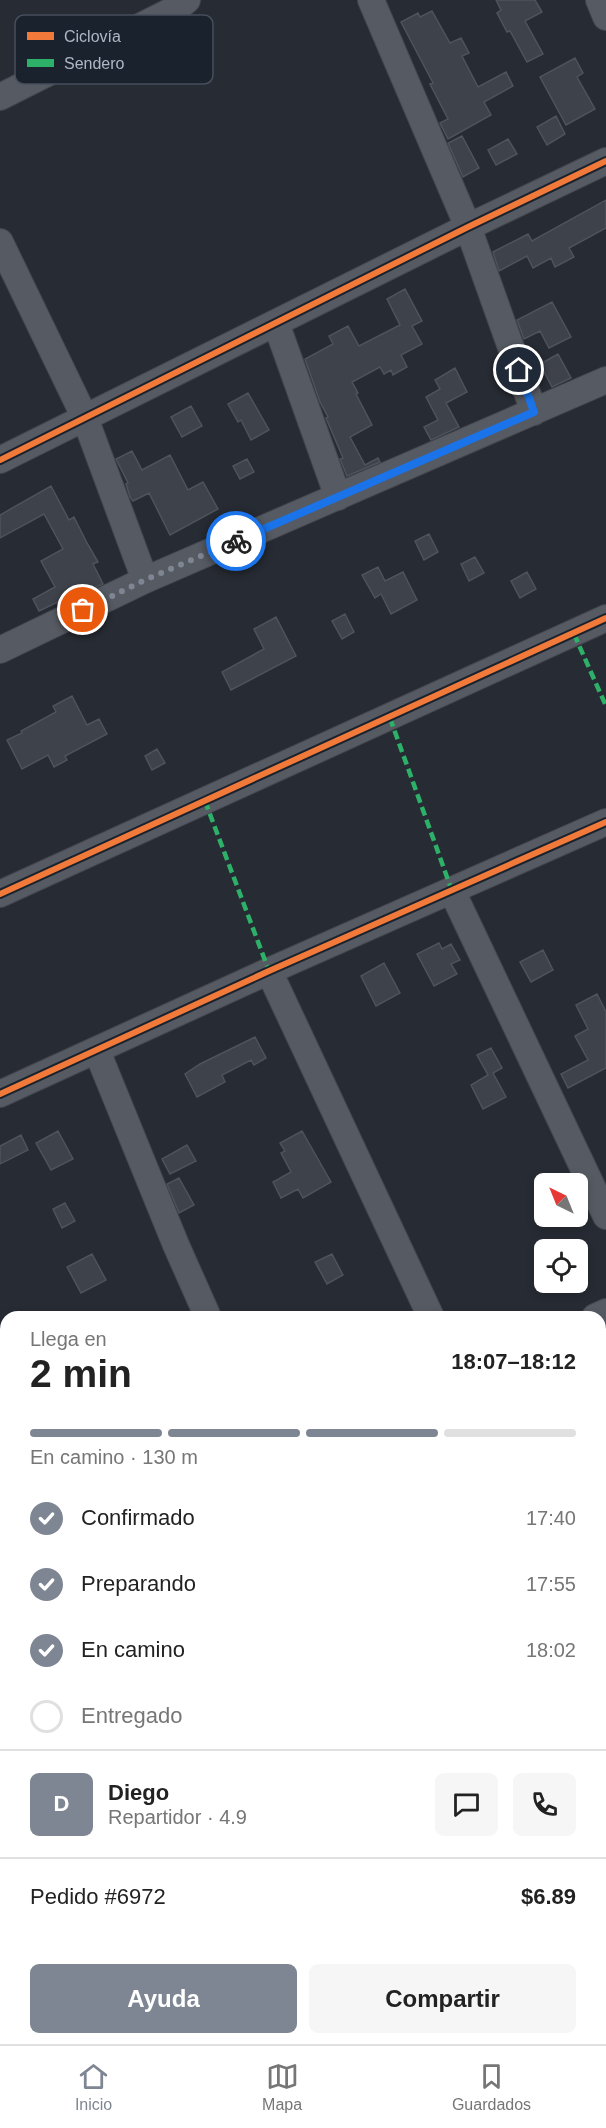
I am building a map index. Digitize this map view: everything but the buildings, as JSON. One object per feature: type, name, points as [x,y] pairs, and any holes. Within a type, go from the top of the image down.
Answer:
[{"type":"street","points":[[163,15],[186,0]]},
{"type":"street","points":[[371,0],[468,227],[534,412]]},
{"type":"street","points":[[599,0],[606,17]]},
{"type":"street","points":[[0,97],[26,84]]},
{"type":"street","points":[[0,460],[606,160]]},
{"type":"street","points":[[0,242],[85,418],[145,580]]},
{"type":"street","points":[[276,323],[338,497]]},
{"type":"street","points":[[0,650],[145,580],[606,380]]},
{"type":"street","points":[[0,894],[606,618]]},
{"type":"street","points":[[0,1094],[269,971],[606,822]]},
{"type":"street","points":[[452,891],[606,1216]]},
{"type":"street","points":[[269,971],[428,1311]]},
{"type":"street","points":[[97,1051],[204,1311]]},
{"type":"marked path","points":[[574,634],[606,706]]},
{"type":"marked path","points":[[390,718],[452,891]]},
{"type":"marked path","points":[[205,801],[269,971]]},
{"type":"cycle path","points":[[0,460],[468,227],[606,161]]},
{"type":"cycle path","points":[[0,894],[606,618]]},
{"type":"cycle path","points":[[0,1094],[269,971],[606,822]]},
{"type":"way so far","points":[[83,610],[145,580],[236,541]]},
{"type":"route","points":[[236,541],[534,412],[519,370]]}]
